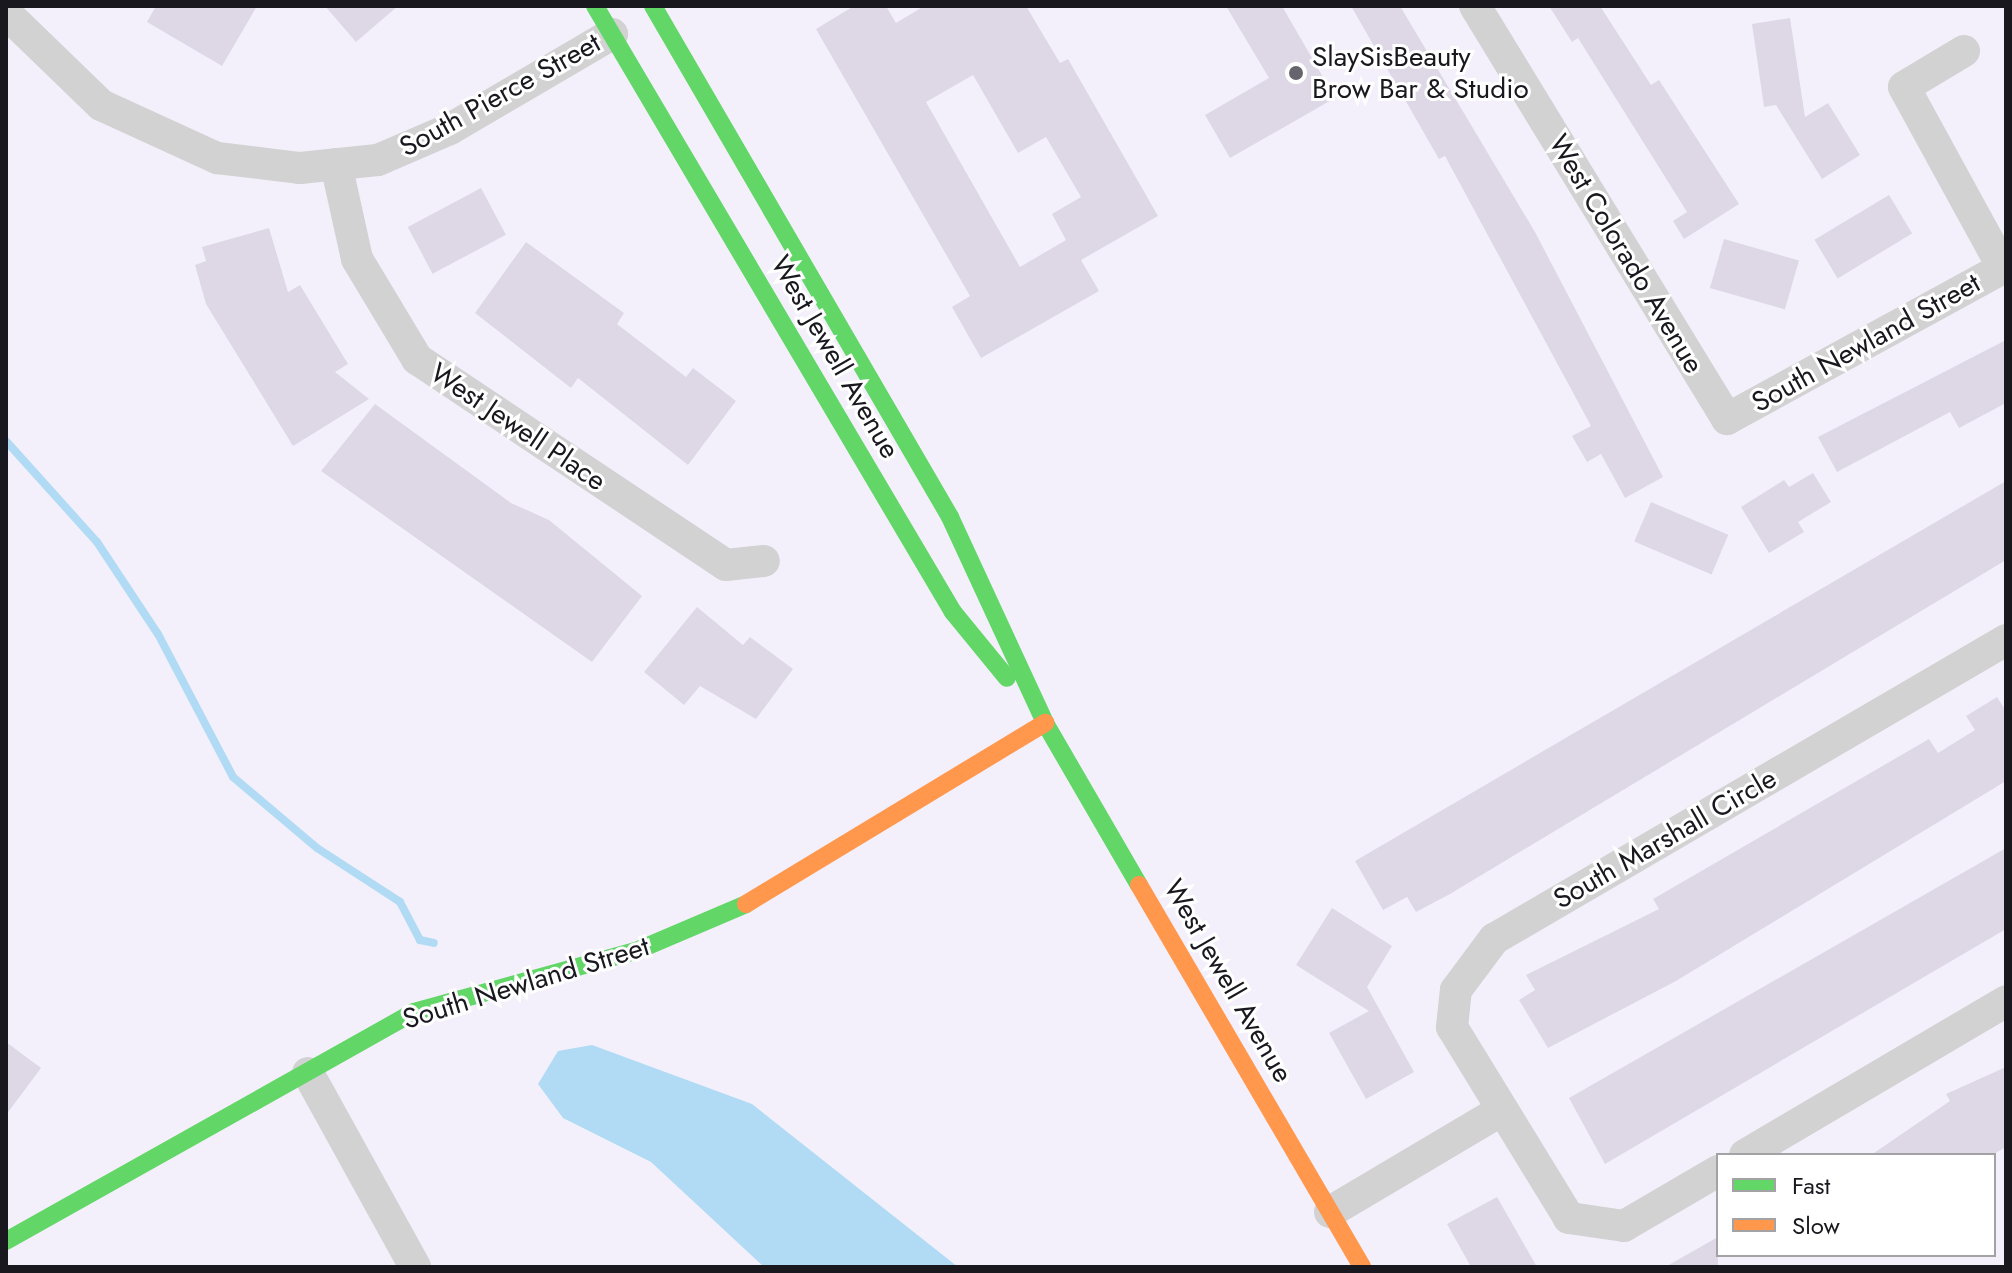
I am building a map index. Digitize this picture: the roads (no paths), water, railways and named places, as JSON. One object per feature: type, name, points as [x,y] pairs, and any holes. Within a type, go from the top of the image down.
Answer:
[{"type":"main road","name":"West Jewell Avenue","points":[[595,6],[953,612],[1045,723]]},
{"type":"main road","name":"West Jewell Avenue","points":[[655,7],[950,517],[1045,723],[1362,1267]]},
{"type":"main road","name":"South Pierce Street","points":[[612,34],[655,7]]},
{"type":"main road","name":"South Newland Street","points":[[6,1241],[414,1012],[636,951],[753,901],[1045,723]]},
{"type":"street","name":"West Colorado Avenue","points":[[1475,6],[1727,419]]},
{"type":"street","name":"South Pierce Street","points":[[6,13],[101,105],[217,158],[336,164],[378,160],[450,129],[612,34]]},
{"type":"street","points":[[1964,51],[1904,87],[2005,267]]},
{"type":"street","name":"West Jewell Place","points":[[336,164],[357,259],[417,359],[726,565],[764,561]]},
{"type":"street","name":"South Newland Street","points":[[1727,419],[2005,267]]},
{"type":"street","name":"South Marshall Circle","points":[[1716,1172],[1624,1226],[1569,1218],[1500,1111],[1452,1027],[1456,990],[1494,939],[2006,640]]},
{"type":"street","points":[[1748,1153],[2006,1001]]},
{"type":"street","points":[[308,1073],[415,1267]]},
{"type":"street","points":[[1330,1212],[1500,1111]]},
{"type":"water","points":[[592,1045],[752,1104],[958,1267],[764,1267],[651,1162],[563,1118],[538,1084],[558,1051]]},
{"type":"waterway","points":[[6,441],[97,542],[158,634],[233,777],[317,848],[400,902],[420,940],[434,943]]},
{"type":"place","name":"SlaySisBeauty Brow Bar & Studio","points":[[1296,73]]}]
